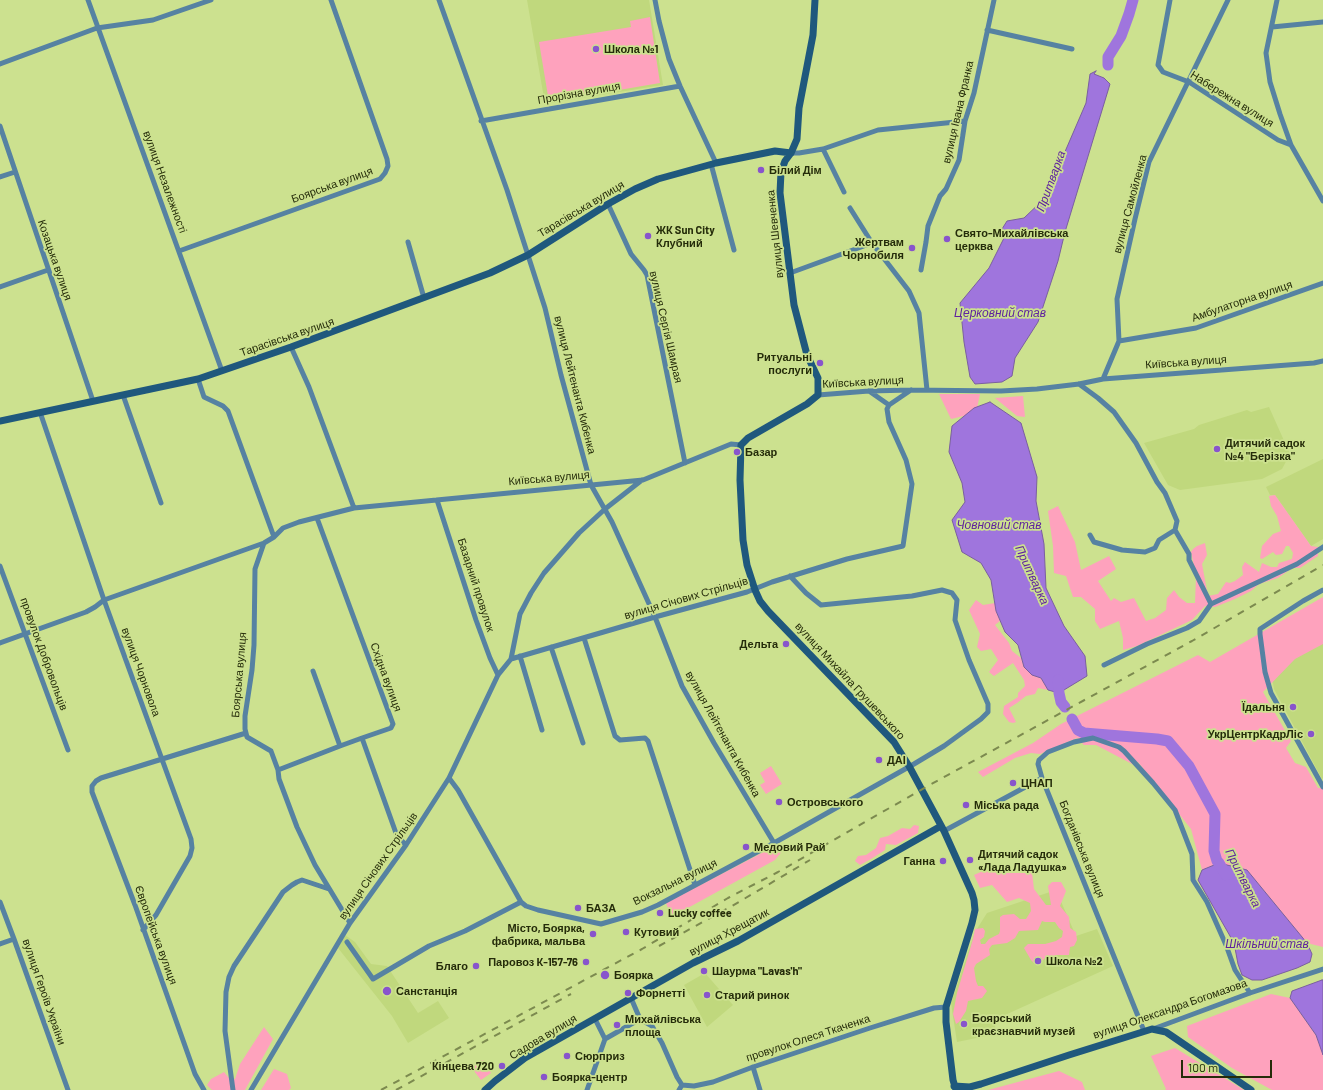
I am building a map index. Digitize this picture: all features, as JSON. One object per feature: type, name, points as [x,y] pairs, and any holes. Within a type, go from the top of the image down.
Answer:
[{"type":"street","name":"вулиця Незалежності","points":[[88,0],[180,251],[222,371]]},
{"type":"street","points":[[0,64],[97,28],[153,20],[210,0]]},
{"type":"street","name":"Боярська вулиця","points":[[180,251],[380,179],[385,173],[388,166],[387,159],[331,0]]},
{"type":"street","name":"вулиця Лейтенанта Кибенка","points":[[439,0],[481,121],[507,190],[545,308],[561,375],[591,485],[605,509],[655,617],[682,686],[774,843]]},
{"type":"street","points":[[655,0],[669,59],[713,164],[734,250]]},
{"type":"street","name":"вулиця Шевченка","points":[[815,0],[813,35],[799,108],[797,139],[791,153],[785,161],[782,172],[780,192],[794,305],[807,355],[818,378],[818,395]]},
{"type":"street","name":"вулиця Івана Франка","points":[[921,270],[928,226],[940,196],[946,189],[959,160],[965,121],[974,93],[994,0]]},
{"type":"street","name":"Набережна вулиця","points":[[1170,0],[1158,65],[1163,72],[1189,82],[1278,140],[1291,145]]},
{"type":"street","name":"вулиця Самойленка","points":[[1103,379],[1119,341],[1117,299],[1149,162],[1228,0]]},
{"type":"street","points":[[1277,0],[1266,53],[1270,82],[1291,145],[1323,199]]},
{"type":"street","points":[[1272,27],[1323,22]]},
{"type":"street","points":[[987,30],[1072,49]]},
{"type":"street","name":"Прорізна вулиця","points":[[481,121],[680,86]]},
{"type":"street","name":"Тарасівська вулиця","points":[[0,421],[198,379],[291,348],[490,273],[528,255],[608,204],[635,189],[658,179],[713,164],[775,151],[799,153],[823,149],[878,130],[965,121]]},
{"type":"street","name":"Козацька вулиця","points":[[0,126],[93,401]]},
{"type":"street","points":[[823,149],[844,192]]},
{"type":"street","points":[[0,177],[15,172]]},
{"type":"street","name":"вулиця Сергія Шамрая","points":[[608,204],[631,254],[647,275],[685,463]]},
{"type":"street","points":[[850,208],[872,243],[909,290],[919,313],[927,390]]},
{"type":"street","points":[[408,242],[424,298]]},
{"type":"street","points":[[790,273],[872,243]]},
{"type":"street","points":[[0,287],[48,270]]},
{"type":"street","name":"Амбулаторна вулиця","points":[[1119,341],[1196,328],[1323,283]]},
{"type":"street","points":[[291,348],[309,387],[354,508]]},
{"type":"street","name":"Київська вулиця","points":[[0,643],[86,612],[104,600],[264,543],[274,537],[283,528],[290,525],[354,508],[642,480],[731,444],[741,445],[748,438],[807,404],[818,395],[869,391],[911,390],[1000,391],[1079,384],[1103,379],[1314,363],[1323,361]]},
{"type":"street","points":[[198,379],[204,397],[223,406],[228,411],[274,537]]},
{"type":"street","points":[[1079,384],[1114,412],[1136,443],[1157,482],[1165,493],[1177,521],[1175,530],[1189,554],[1189,560],[1206,597],[1211,604]]},
{"type":"street","points":[[869,391],[889,405],[911,390]]},
{"type":"street","points":[[123,395],[161,503]]},
{"type":"street","name":"вулиця Січових Стрільців","points":[[251,1090],[350,923],[406,845],[450,778],[498,675],[512,659],[655,617],[755,590],[772,582],[847,559],[903,546],[912,484],[906,460],[889,422],[887,409],[889,405]]},
{"type":"street","name":"вулиця Чорновола","points":[[40,412],[104,600],[191,839],[192,848],[190,856],[156,915],[143,930]]},
{"type":"street","name":"вулиця Михайла Грушевського","points":[[741,445],[740,480],[743,540],[746,565],[760,600],[768,611],[894,742],[943,828],[972,893],[975,910],[946,1007],[946,1022],[955,1088]]},
{"type":"street","points":[[512,659],[520,614],[544,573],[579,533],[605,509],[642,480]]},
{"type":"street","name":"Базарний провулок","points":[[437,500],[476,620],[498,675]]},
{"type":"street","name":"Східна вулиця","points":[[317,518],[393,724],[391,728],[362,738]]},
{"type":"street","points":[[1090,535],[1094,542],[1122,550],[1145,552],[1155,548],[1159,540],[1175,530]]},
{"type":"street","name":"Боярська вулиця","points":[[264,543],[255,569],[254,645],[245,716],[246,733],[247,736],[271,751],[297,827],[315,865],[350,923]]},
{"type":"street","points":[[1104,665],[1147,644],[1200,622],[1211,604],[1297,564],[1323,547]]},
{"type":"street","name":"провулок Добровольців","points":[[0,566],[68,750]]},
{"type":"street","name":"Вокзальна вулиця","points":[[521,902],[526,906],[538,910],[601,924],[642,912],[774,843],[944,746],[981,720],[988,712],[988,704],[969,660],[955,620],[957,600],[952,593],[942,590],[912,596],[821,605],[806,593],[790,576]]},
{"type":"street","points":[[1323,590],[1260,629],[1265,672],[1271,694],[1323,787]]},
{"type":"street","points":[[584,638],[615,736],[620,740],[645,738],[648,741],[695,885]]},
{"type":"street","points":[[552,647],[583,743]]},
{"type":"street","points":[[520,656],[542,730]]},
{"type":"street","points":[[313,671],[340,746]]},
{"type":"street","points":[[162,759],[246,733]]},
{"type":"street","points":[[278,770],[362,738],[397,836],[406,845]]},
{"type":"street","name":"Богданівська вулиця","points":[[1144,1032],[1042,778],[1038,764],[1039,760],[1048,752],[1074,742],[1093,738],[1119,747],[1154,783],[1175,810],[1192,854],[1193,880],[1207,902],[1235,970],[1250,993]]},
{"type":"street","name":"Європейська вулиця","points":[[162,759],[101,778],[92,786],[92,792],[195,1074],[204,1090]]},
{"type":"street","points":[[347,942],[373,979],[429,946],[464,931],[521,902],[450,778]]},
{"type":"street","points":[[943,828],[1042,778]]},
{"type":"street","name":"вулиця Хрещатик","points":[[595,1019],[693,963],[762,928],[943,828]]},
{"type":"street","points":[[233,1090],[225,1030],[225,1015],[226,992],[229,977],[234,966],[283,892],[296,882],[302,880],[329,889]]},
{"type":"street","name":"вулиця Героїв України","points":[[0,902],[68,1090]]},
{"type":"street","points":[[0,944],[14,938]]},
{"type":"street","name":"вулиця Олександра Богомазова","points":[[955,1088],[970,1087],[981,1084],[1144,1032],[1250,993],[1323,969]]},
{"type":"street","points":[[631,998],[640,1019],[652,1026],[662,1043],[682,1085],[679,1090]]},
{"type":"street","name":"провулок Олеся Ткаченка","points":[[682,1085],[694,1086],[713,1082],[753,1067],[934,1008],[946,1007]]},
{"type":"street","points":[[595,1019],[605,1038]]},
{"type":"street","name":"Садова вулиця","points":[[485,1090],[525,1058],[595,1019]]},
{"type":"street","points":[[587,1090],[605,1038],[640,1019]]},
{"type":"street","points":[[1152,1029],[1166,1032],[1251,1090]]},
{"type":"street","points":[[753,1067],[760,1090]]},
{"type":"shaded area","name":"Школа №1","points":[[527,0],[649,0],[663,85],[545,104]]},
{"type":"shaded area","name":"Школа №1","points":[[650,17],[660,83],[549,102],[539,42],[631,27],[630,21]]},
{"type":"shaded area","points":[[939,394],[980,394],[976,413],[951,419]]},
{"type":"shaded area","points":[[1023,396],[1025,417],[1017,416],[995,398]]},
{"type":"shaded area","name":"Дитячий садок №4 \"Берізка\"","points":[[1269,407],[1290,454],[1282,469],[1262,479],[1180,490],[1168,485],[1144,443],[1194,429],[1199,425],[1247,410],[1251,412]]},
{"type":"shaded area","points":[[1323,459],[1323,539],[1311,546],[1275,495],[1270,495],[1266,487]]},
{"type":"shaded area","points":[[1275,495],[1311,546],[1318,547],[1318,556],[1300,568],[1292,568],[1278,578],[1259,584],[1251,591],[1235,599],[1215,607],[1205,606],[1192,620],[1137,646],[1123,650],[1123,638],[1119,621],[1100,629],[1095,621],[1095,609],[1081,597],[1073,597],[1066,576],[1054,573],[1053,546],[1048,511],[1058,506],[1075,542],[1081,570],[1109,556],[1116,569],[1098,581],[1111,601],[1114,598],[1121,602],[1134,598],[1146,621],[1155,618],[1166,610],[1167,598],[1174,590],[1179,597],[1187,603],[1195,603],[1196,576],[1191,552],[1197,546],[1205,543],[1207,555],[1202,564],[1208,596],[1218,594],[1226,582],[1230,583],[1235,581],[1243,575],[1242,567],[1245,562],[1259,572],[1262,563],[1271,567],[1277,567],[1279,563],[1292,559],[1293,553],[1289,546],[1286,546],[1282,554],[1276,555],[1273,552],[1262,559],[1260,558],[1262,546],[1273,534],[1281,531],[1277,516],[1271,506],[1269,496]]},
{"type":"shaded area","points":[[1323,597],[1323,644],[1295,659],[1263,692],[1291,741],[1286,748],[1295,763],[1306,767],[1318,788],[1323,788],[1323,947],[1307,943],[1247,870],[1219,863],[1202,870],[1191,829],[1138,762],[1134,765],[1096,745],[1084,745],[1077,738],[1040,754],[1031,753],[1015,758],[983,777],[978,772],[1033,743],[1061,724],[1198,655],[1210,662]]},
{"type":"shaded area","points":[[976,600],[983,605],[995,603],[1000,621],[995,625],[1009,643],[1012,651],[1021,658],[1024,667],[1032,675],[1041,678],[1048,690],[1038,688],[1035,694],[1026,696],[1009,708],[1016,722],[1013,723],[1009,722],[1003,714],[1004,706],[1018,697],[1018,693],[1025,686],[1024,680],[1013,663],[994,676],[989,672],[998,660],[991,649],[981,651],[977,647],[980,634],[969,610]]},
{"type":"shaded area","name":"УкрЦентрКадрЛіс","points":[[1323,642],[1322,779],[1274,689],[1270,668]]},
{"type":"shaded area","points":[[771,766],[782,784],[766,794],[760,785],[765,782],[760,773]]},
{"type":"shaded area","points":[[914,825],[919,826],[918,833],[896,845],[886,844],[885,850],[860,865],[855,861],[858,856],[866,855],[876,848],[880,838],[888,836],[902,828],[910,829]]},
{"type":"shaded area","points":[[779,844],[783,850],[775,860],[675,915],[670,913],[666,903]]},
{"type":"shaded area","points":[[994,866],[997,873],[1032,873],[1034,889],[1046,905],[1051,905],[1048,886],[1052,882],[1061,882],[1066,891],[1060,906],[1069,917],[1070,928],[1076,932],[1077,940],[1074,946],[1070,947],[1069,955],[1056,955],[1051,959],[1045,958],[1041,962],[1035,964],[1024,948],[1028,944],[1045,944],[1056,941],[1062,937],[1063,931],[1055,922],[1042,921],[1038,930],[1019,931],[1015,938],[1007,943],[992,945],[989,949],[990,955],[976,964],[974,968],[978,986],[983,986],[987,991],[982,998],[968,1001],[966,1011],[956,1024],[953,1014],[957,993],[975,929],[983,928],[985,931],[984,937],[980,940],[981,944],[985,944],[989,939],[999,934],[1000,917],[1003,915],[1014,914],[1020,919],[1026,919],[1031,911],[1030,903],[1019,898],[1007,902],[992,885],[980,888],[974,875]]},
{"type":"shaded area","name":"Школа №2","points":[[1056,890],[1076,936],[1097,929],[1113,966],[994,1020],[996,1034],[957,1042],[951,1003],[975,932],[987,913]]},
{"type":"shaded area","name":"Санстанція","points":[[345,935],[355,942],[371,964],[387,966],[418,1013],[438,1001],[449,1018],[408,1043],[392,1016],[338,948]]},
{"type":"shaded area","name":"Старий ринок","points":[[705,973],[733,1005],[707,1027],[684,985]]},
{"type":"shaded area","points":[[1271,994],[1290,998],[1316,1035],[1323,1055],[1323,1090],[1272,1090],[1232,1068],[1188,1037],[1187,1026]]},
{"type":"shaded area","points":[[264,1027],[273,1039],[245,1090],[212,1090],[207,1085],[211,1079],[224,1072],[229,1078],[235,1079],[240,1064]]},
{"type":"shaded area","points":[[1175,1048],[1244,1090],[1165,1090],[1166,1089],[1151,1056]]},
{"type":"shaded area","points":[[482,1060],[485,1061],[491,1073],[481,1080],[471,1067]]},
{"type":"shaded area","points":[[274,1069],[287,1074],[291,1088],[289,1090],[261,1090]]},
{"type":"shaded area","points":[[1059,1071],[1082,1082],[1085,1090],[988,1090]]},
{"type":"water","name":"Церковний став","points":[[1096,71],[1094,74],[1104,78],[1110,84],[1065,232],[1058,261],[1038,322],[1015,358],[1012,376],[1002,382],[975,384],[970,377],[964,342],[960,303],[989,268],[1004,238],[1002,229],[1007,221],[1024,218],[1045,198],[1086,103],[1090,74]]},
{"type":"water","name":"Човновий став","points":[[990,402],[1021,423],[1037,477],[1036,501],[1044,544],[1046,588],[1064,626],[1085,656],[1087,676],[1059,693],[1048,690],[1041,678],[1032,675],[1024,667],[1018,645],[1005,632],[996,611],[991,580],[981,563],[962,552],[952,520],[965,502],[962,483],[949,452],[952,426],[974,408]]},
{"type":"water","name":"Шкільний став","points":[[1219,863],[1247,870],[1307,943],[1312,954],[1310,962],[1262,980],[1252,980],[1242,975],[1238,964],[1234,943],[1198,880],[1202,870]]},
{"type":"water","points":[[1322,980],[1323,1055],[1316,1035],[1290,998],[1292,991]]},
{"type":"waterway","name":"Притварка","points":[[1108,65],[1108,57],[1121,36],[1133,0]]},
{"type":"waterway","name":"Притварка","points":[[1058,680],[1061,702],[1065,707]]},
{"type":"waterway","name":"Притварка","points":[[1072,719],[1078,730],[1084,733],[1168,741],[1189,766],[1215,814],[1214,851],[1217,861],[1226,875]]},
{"type":"railway","points":[[381,1090],[642,949],[728,898],[778,872],[926,787],[1192,641],[1323,565]]},
{"type":"railway","points":[[659,946],[732,906],[810,860]]},
{"type":"railway","points":[[396,1090],[571,994]]},
{"type":"place","name":"Школа №1","points":[[596,49]]},
{"type":"place","name":"Білий Дім","points":[[761,170]]},
{"type":"place","name":"ЖК Sun City Клубний","points":[[648,236]]},
{"type":"place","name":"Свято-Михайлівська церква","points":[[947,239]]},
{"type":"place","name":"Жертвам Чорнобиля","points":[[912,248]]},
{"type":"place","name":"Ритуальні послуги","points":[[820,363]]},
{"type":"place","name":"Дитячий садок №4 \"Берізка\"","points":[[1217,449]]},
{"type":"place","name":"Базар","points":[[737,452]]},
{"type":"place","name":"Дельта","points":[[786,644]]},
{"type":"place","name":"Їдальня","points":[[1293,707]]},
{"type":"place","name":"УкрЦентрКадрЛіс","points":[[1311,734]]},
{"type":"place","name":"ДАІ","points":[[879,760]]},
{"type":"place","name":"ЦНАП","points":[[1013,783]]},
{"type":"place","name":"Островського","points":[[779,802]]},
{"type":"place","name":"Міська рада","points":[[966,805]]},
{"type":"place","name":"Медовий Рай","points":[[746,847]]},
{"type":"place","name":"Дитячий садок «Лада Ладушка»","points":[[970,860]]},
{"type":"place","name":"Ганна","points":[[943,861]]},
{"type":"place","name":"БАЗА","points":[[578,908]]},
{"type":"place","name":"Lucky coffee","points":[[660,913]]},
{"type":"place","name":"Кутовий","points":[[626,932]]},
{"type":"place","name":"Місто, Боярка, фабрика, мальва","points":[[593,934]]},
{"type":"place","name":"Школа №2","points":[[1038,961]]},
{"type":"place","name":"Паровоз К-157-76","points":[[586,962]]},
{"type":"place","name":"Благо","points":[[476,966]]},
{"type":"place","name":"Шаурма \"Lavas'h\"","points":[[704,971]]},
{"type":"place","name":"Боярка","points":[[605,975]]},
{"type":"place","name":"Санстанція","points":[[387,991]]},
{"type":"place","name":"Форнетті","points":[[628,993]]},
{"type":"place","name":"Старий ринок","points":[[707,995]]},
{"type":"place","name":"Боярський краєзнавчий музей","points":[[964,1024]]},
{"type":"place","name":"Михайлівська площа","points":[[617,1025]]},
{"type":"place","name":"Сюрприз","points":[[567,1056]]},
{"type":"place","name":"Кінцева 720","points":[[502,1066]]},
{"type":"place","name":"Боярка-центр","points":[[544,1077]]}]
